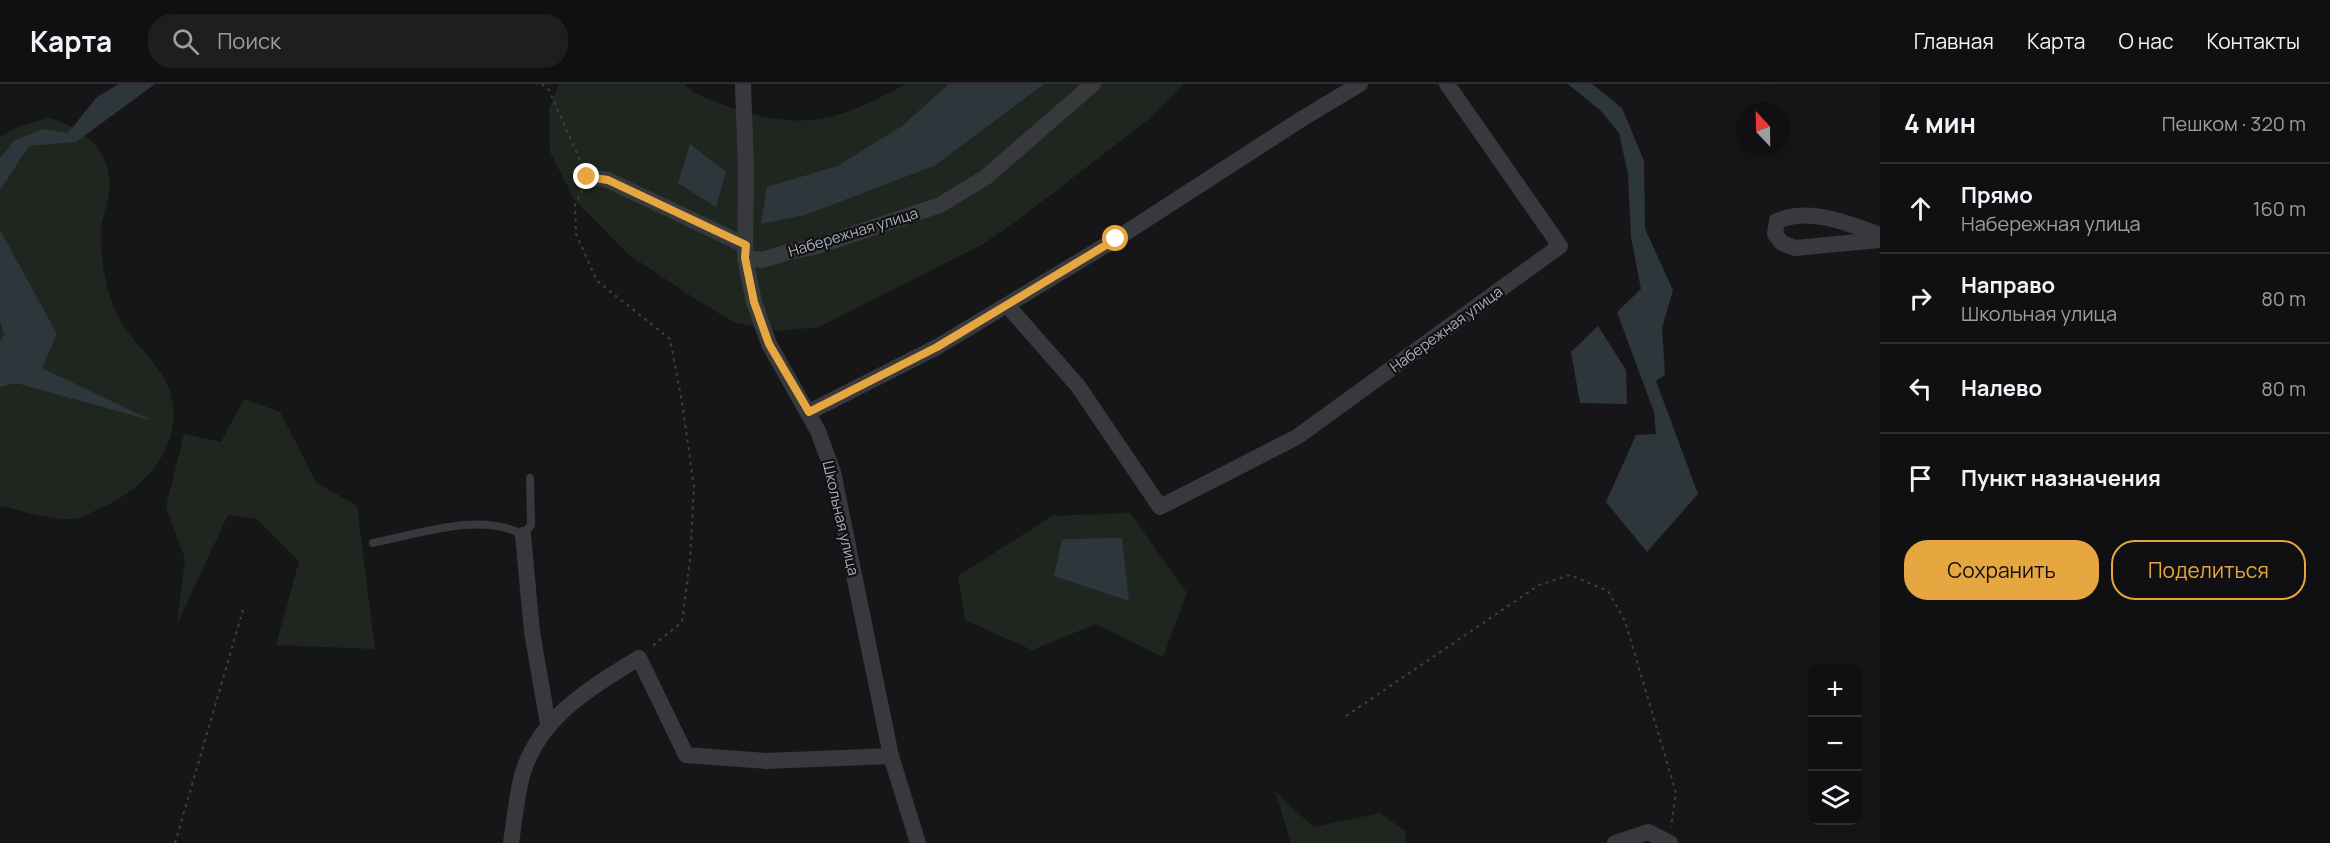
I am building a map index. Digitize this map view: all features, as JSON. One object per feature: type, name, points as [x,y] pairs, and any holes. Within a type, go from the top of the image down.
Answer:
[{"type":"street","points":[[587,177],[608,180],[745,252],[746,169],[743,84]]},
{"type":"street","name":"Набережная улица","points":[[745,252],[762,260],[818,246],[940,206],[986,177],[1093,84]]},
{"type":"street","points":[[809,412],[937,347],[1116,239],[1360,84]]},
{"type":"street","name":"Набережная улица","points":[[1007,305],[1078,386],[1160,507],[1298,437],[1560,246],[1447,84]]},
{"type":"street","points":[[1880,235],[1839,220],[1812,215],[1790,216],[1777,221],[1775,234],[1782,243],[1795,248],[1880,240]]},
{"type":"street","name":"Школьная улица","points":[[745,252],[754,302],[769,344],[809,412],[833,472],[891,756],[918,843]]},
{"type":"street","points":[[523,535],[532,632],[548,724]]},
{"type":"street","points":[[511,843],[520,782],[529,758],[548,724],[587,689],[639,658],[686,754],[766,761],[891,756]]},
{"type":"street","points":[[1615,843],[1648,832],[1669,842]]},
{"type":"lane","points":[[373,543],[469,524],[513,530],[523,535],[531,525],[530,478]]},
{"type":"path","points":[[542,84],[549,90],[587,177],[575,205],[576,234],[597,281],[626,307],[670,339],[682,402],[694,487],[690,560],[682,622],[639,658]]},
{"type":"path","points":[[1346,716],[1539,585],[1570,575],[1608,591],[1625,621],[1676,792],[1669,842]]},
{"type":"path","points":[[175,843],[243,610]]},
{"type":"shaded area","points":[[119,84],[155,84],[76,142],[29,146],[0,190],[0,158],[14,141],[42,129],[68,133],[97,97]]},
{"type":"shaded area","points":[[559,84],[684,84],[702,97],[736,110],[776,119],[804,120],[830,117],[849,111],[907,84],[1184,84],[1149,119],[1018,220],[983,244],[819,327],[779,331],[733,322],[691,296],[628,254],[574,199],[550,152],[549,109]]},
{"type":"shaded area","points":[[949,84],[1044,84],[934,166],[805,215],[761,224],[767,187],[837,166],[902,126]]},
{"type":"shaded area","points":[[1568,84],[1592,84],[1622,108],[1644,161],[1645,229],[1673,290],[1662,328],[1665,375],[1656,381],[1698,494],[1647,552],[1606,502],[1636,435],[1656,434],[1654,412],[1617,312],[1641,289],[1631,237],[1628,174],[1619,133],[1601,111]]},
{"type":"shaded area","points":[[50,118],[63,122],[85,135],[94,144],[107,165],[109,192],[101,227],[101,239],[103,265],[109,292],[125,329],[168,386],[173,406],[173,425],[168,443],[148,475],[118,499],[87,515],[72,519],[46,517],[0,506],[0,138],[17,127]]},
{"type":"shaded area","points":[[690,144],[726,172],[716,207],[678,183]]},
{"type":"shaded area","points":[[0,230],[57,334],[42,368],[153,421],[16,383],[0,387],[0,342],[4,335],[0,321]]},
{"type":"shaded area","points":[[1598,326],[1626,370],[1627,404],[1580,403],[1571,352]]},
{"type":"shaded area","points":[[244,399],[280,412],[316,482],[357,506],[375,649],[276,645],[299,561],[257,519],[228,515],[177,624],[185,559],[166,507],[184,434],[221,442]]},
{"type":"shaded area","points":[[1130,513],[1187,593],[1163,657],[1096,624],[1032,650],[965,620],[958,576],[1052,516]]},
{"type":"shaded area","points":[[1122,538],[1129,601],[1054,576],[1062,539]]},
{"type":"shaded area","points":[[1275,791],[1313,827],[1380,813],[1405,831],[1407,843],[1291,843]]},
{"type":"route","points":[[587,177],[608,180],[746,245],[745,258],[754,302],[769,344],[809,412],[937,347],[1116,239]]}]
